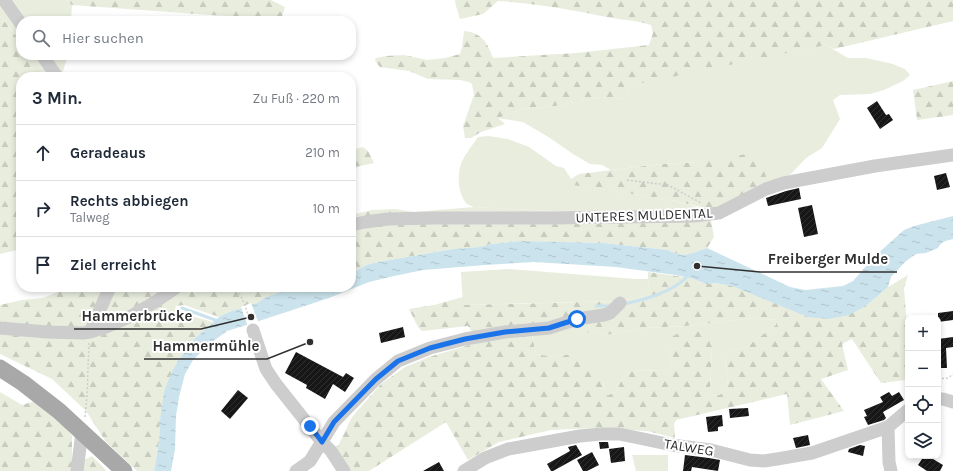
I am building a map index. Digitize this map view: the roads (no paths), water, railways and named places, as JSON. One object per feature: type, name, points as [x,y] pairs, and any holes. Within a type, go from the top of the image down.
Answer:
[{"type":"main road","points":[[0,368],[53,406],[124,471]]},
{"type":"street","points":[[4,0],[16,17]]},
{"type":"street","points":[[45,60],[54,72]]},
{"type":"street","name":"UNTERES MULDENTAL","points":[[356,224],[388,219],[694,216],[719,213],[766,189],[784,183],[875,166],[953,155]]},
{"type":"street","points":[[90,332],[108,292]]},
{"type":"street","points":[[155,302],[160,292]]},
{"type":"street","points":[[0,328],[46,332],[90,332],[106,328],[131,316],[170,292]]},
{"type":"street","points":[[296,471],[310,461],[318,437],[376,379],[398,361],[430,348],[458,340],[505,332],[549,328],[577,319],[604,315],[610,313],[618,305]]},
{"type":"street","points":[[253,330],[266,369],[344,471]]},
{"type":"street","points":[[941,399],[953,402]]},
{"type":"street","name":"TALWEG","points":[[464,471],[485,458],[508,449],[580,436],[601,434],[619,434],[672,445],[711,450],[750,460],[764,461],[812,453],[865,436],[888,428],[905,413]]},
{"type":"street","points":[[888,428],[889,462],[891,471]]},
{"type":"street","points":[[77,471],[82,432]]},
{"type":"water","points":[[953,216],[953,239],[944,242],[938,248],[926,253],[916,254],[906,261],[891,277],[888,287],[867,305],[849,315],[828,319],[808,317],[732,286],[715,283],[707,284],[675,275],[616,267],[534,262],[485,265],[423,270],[369,282],[356,287],[356,271],[366,265],[453,249],[521,241],[603,243],[668,250],[684,255],[707,248],[790,287],[805,290],[843,286],[853,281],[875,256],[904,230]]},
{"type":"water","points":[[280,292],[344,292],[227,331],[208,345],[193,360],[185,374],[176,416],[175,449],[171,471],[154,471],[159,442],[164,392],[172,371],[178,361],[193,340],[219,317],[229,312],[257,303],[266,297]]},
{"type":"waterway","points":[[624,304],[659,294],[683,281],[689,275]]},
{"type":"waterway","points":[[596,306],[611,306]]},
{"type":"waterway","points":[[182,308],[218,321]]},
{"type":"place","name":"Freiberger Mulde","points":[[697,266]]},
{"type":"place","name":"Hammerbrücke","points":[[251,317]]},
{"type":"place","name":"Hammermühle","points":[[310,342]]}]
